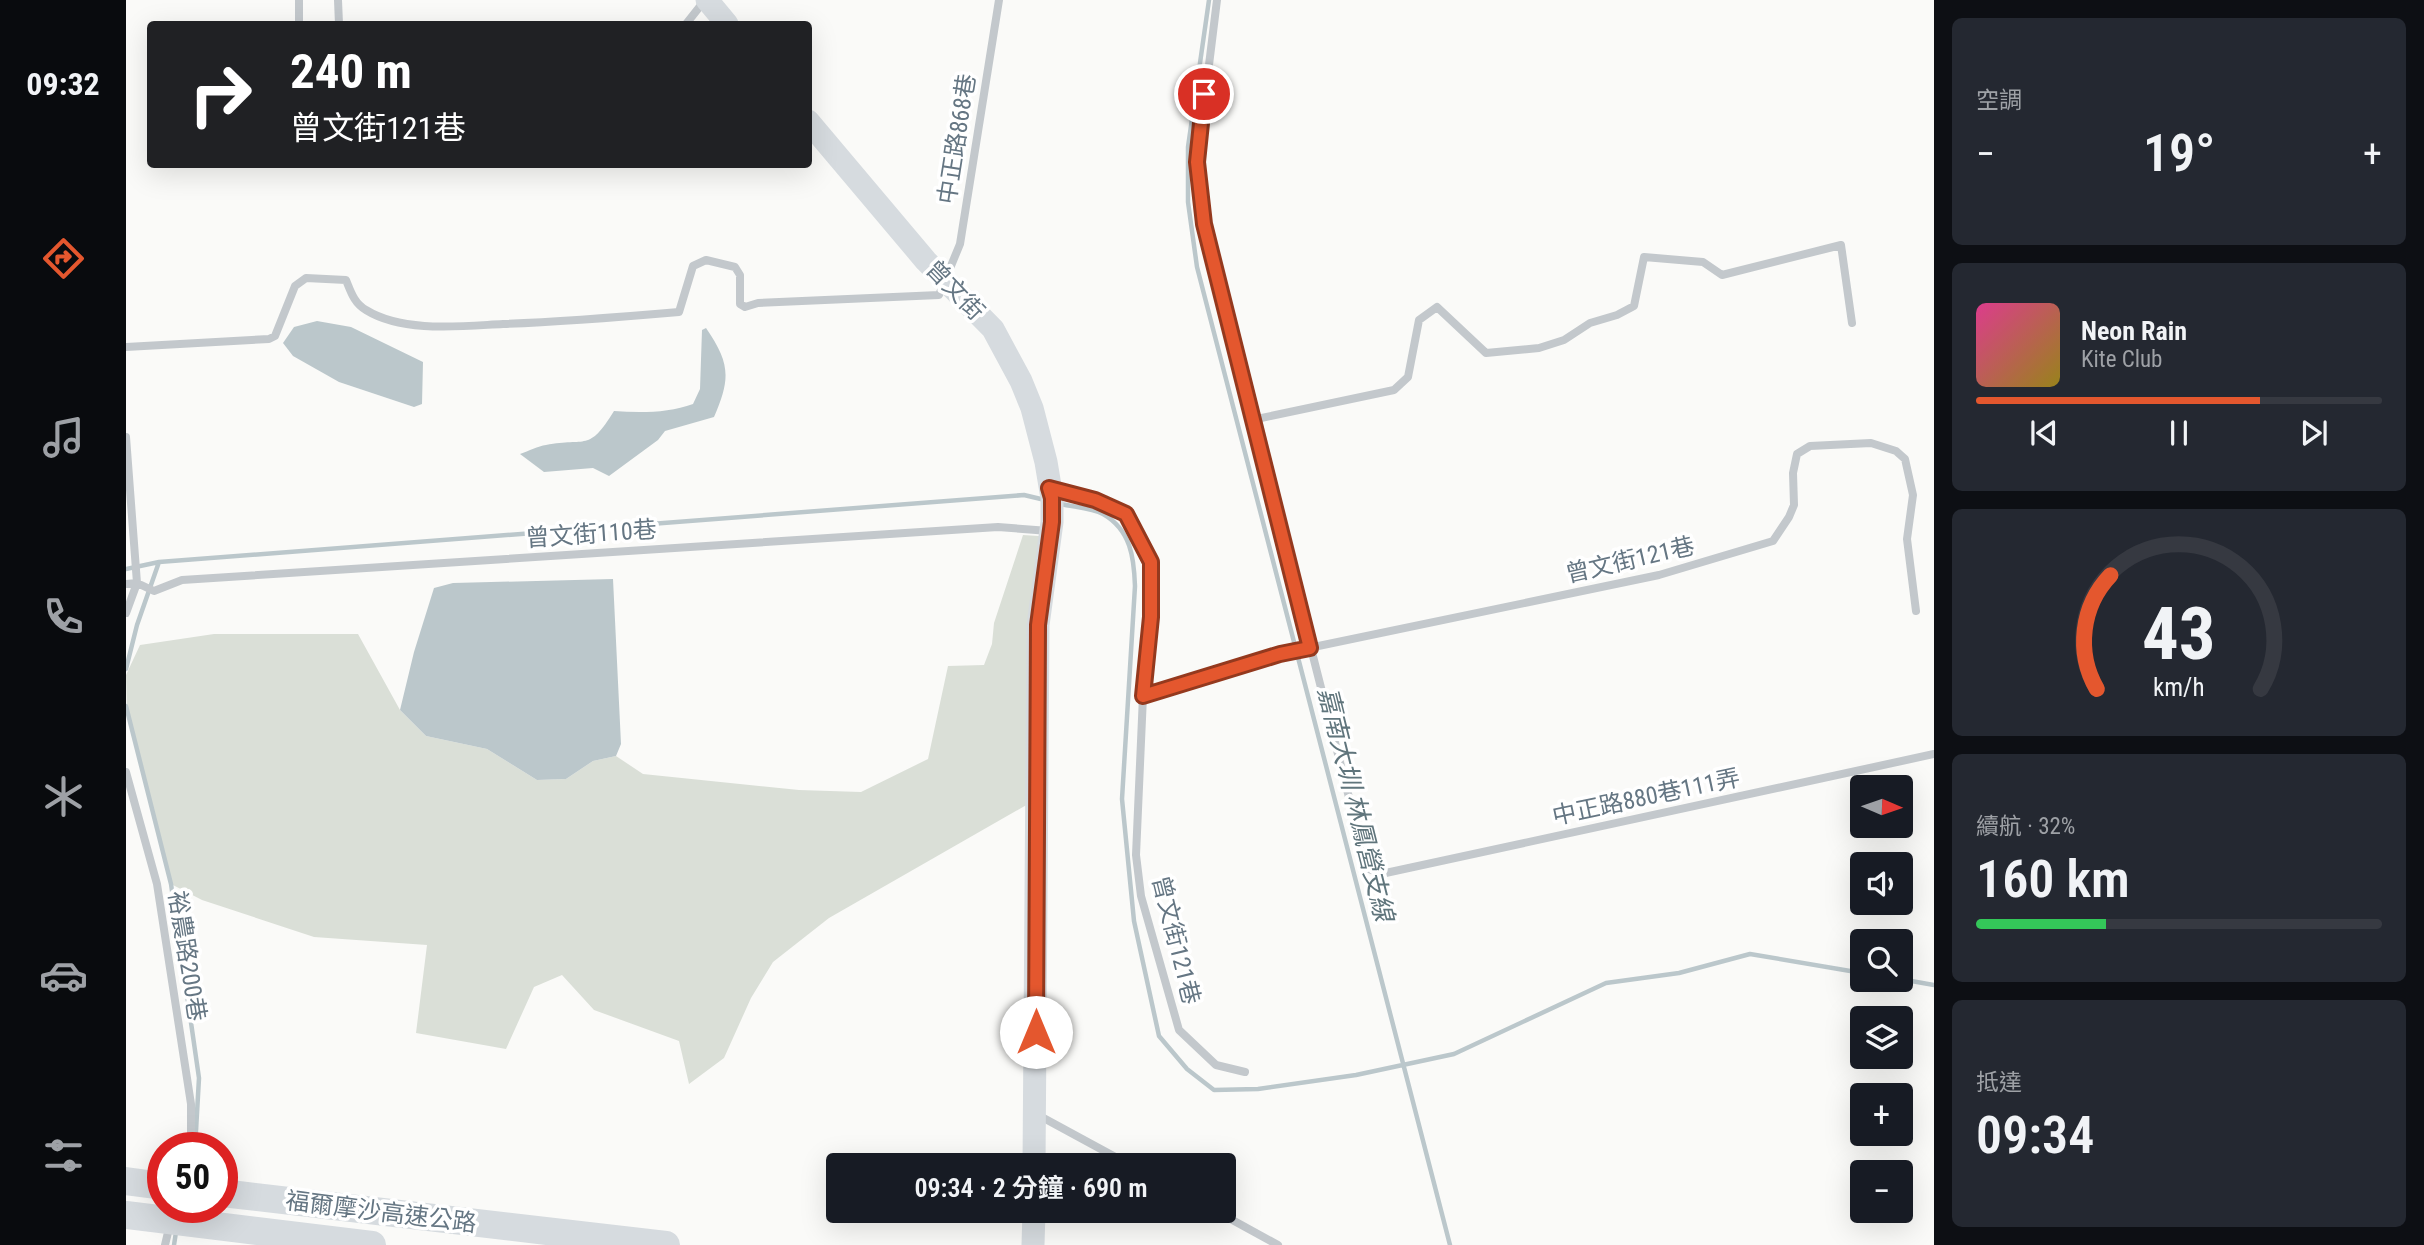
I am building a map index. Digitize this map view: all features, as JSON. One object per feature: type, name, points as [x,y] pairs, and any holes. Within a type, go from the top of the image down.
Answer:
[{"type":"highway","points":[[126,1181],[147,1184]]},
{"type":"highway","name":"福爾摩沙高速公路","points":[[238,1195],[666,1245]]},
{"type":"highway","name":"福爾摩沙高速公路","points":[[126,1215],[372,1245]]},
{"type":"main road","points":[[706,0],[724,21]]},
{"type":"main road","name":"曾文街","points":[[812,126],[946,283],[993,329],[1021,381],[1040,438],[1052,498],[1051,526]]},
{"type":"main road","points":[[1034,1153],[1038,625],[1051,526]]},
{"type":"main road","points":[[1033,1245],[1034,1223]]},
{"type":"lane","points":[[299,0],[299,21]]},
{"type":"lane","points":[[338,0],[339,21]]},
{"type":"lane","points":[[688,21],[706,0]]},
{"type":"lane","name":"中正路868巷","points":[[946,283],[960,244],[999,0]]},
{"type":"lane","points":[[1217,0],[1197,162],[1204,224],[1306,649]]},
{"type":"lane","points":[[1252,420],[1394,390],[1408,377],[1419,320],[1437,307],[1486,353],[1539,348],[1564,340],[1590,323],[1618,315],[1634,306],[1644,257],[1703,262],[1722,275],[1841,245],[1852,323]]},
{"type":"lane","points":[[126,347],[269,339],[275,335],[295,286],[306,278],[346,280],[354,299],[366,310],[394,321],[443,327],[540,323],[679,312],[692,266],[706,260],[736,267],[740,275],[740,304],[745,307],[758,303],[939,295],[946,283]]},
{"type":"lane","points":[[126,437],[140,585],[126,613]]},
{"type":"lane","name":"曾文街121巷","points":[[1143,696],[1280,654],[1659,575],[1773,541],[1794,505],[1793,473],[1797,454],[1810,446],[1871,443],[1896,451],[1905,459],[1913,495],[1907,539],[1916,611]]},
{"type":"lane","name":"曾文街121巷","points":[[1049,488],[1095,500],[1126,514],[1151,562],[1151,617],[1143,696],[1136,855],[1141,896],[1180,1030],[1216,1066],[1245,1072]]},
{"type":"lane","name":"曾文街110巷","points":[[140,585],[155,591],[182,580],[998,527],[1051,526]]},
{"type":"lane","points":[[126,584],[140,585]]},
{"type":"lane","name":"中正路880巷111弄","points":[[1306,649],[1367,868],[1381,874],[1934,754]]},
{"type":"lane","name":"裕農路200巷","points":[[126,772],[157,884],[191,1104],[191,1132]]},
{"type":"lane","points":[[1035,1113],[1108,1153]]},
{"type":"lane","points":[[1236,1222],[1278,1245]]},
{"type":"lane","points":[[165,1245],[170,1223]]},
{"type":"shaded area","points":[[317,321],[351,327],[423,362],[422,404],[414,407],[339,382],[293,356],[283,343],[294,327]]},
{"type":"shaded area","points":[[706,328],[720,351],[725,371],[723,392],[714,417],[665,431],[658,440],[609,476],[593,468],[544,472],[520,454],[543,446],[586,441],[598,433],[614,411],[654,412],[693,404],[700,389],[702,330]]},
{"type":"shaded area","points":[[1023,535],[1054,537],[1047,628],[1044,795],[829,918],[773,962],[751,998],[724,1058],[689,1084],[679,1041],[594,1010],[562,975],[534,987],[506,1049],[416,1033],[427,945],[314,937],[202,900],[171,884],[127,712],[126,675],[140,645],[214,634],[358,634],[400,710],[426,736],[487,749],[537,780],[566,779],[593,761],[616,756],[643,774],[799,790],[861,792],[928,759],[948,666],[984,665],[992,644],[994,623]]},
{"type":"shaded area","points":[[613,579],[621,744],[616,756],[593,761],[566,779],[537,780],[487,749],[426,736],[400,710],[434,588],[453,583]]},
{"type":"waterway","name":"嘉南大圳 林鳳營支線","points":[[1209,0],[1188,147],[1188,202],[1197,267],[1450,1245]]},
{"type":"waterway","points":[[126,569],[159,562],[1024,495],[1045,500]]},
{"type":"waterway","points":[[1061,504],[1103,514],[1120,528],[1132,555],[1135,586],[1122,799],[1134,921],[1159,1036],[1187,1069],[1214,1090],[1258,1089],[1356,1075],[1454,1054],[1606,983],[1679,973],[1750,954],[1850,971]]},
{"type":"waterway","points":[[126,669],[137,625],[159,562]]},
{"type":"waterway","points":[[126,706],[171,884],[199,1078],[196,1132]]},
{"type":"waterway","points":[[1913,981],[1934,985]]},
{"type":"waterway","points":[[174,1245],[176,1232]]},
{"type":"route","points":[[1036,1032],[1038,625],[1052,522],[1052,498],[1049,488],[1095,500],[1126,514],[1151,562],[1151,617],[1143,696],[1280,654],[1310,648],[1204,224],[1197,162],[1204,94]]}]
